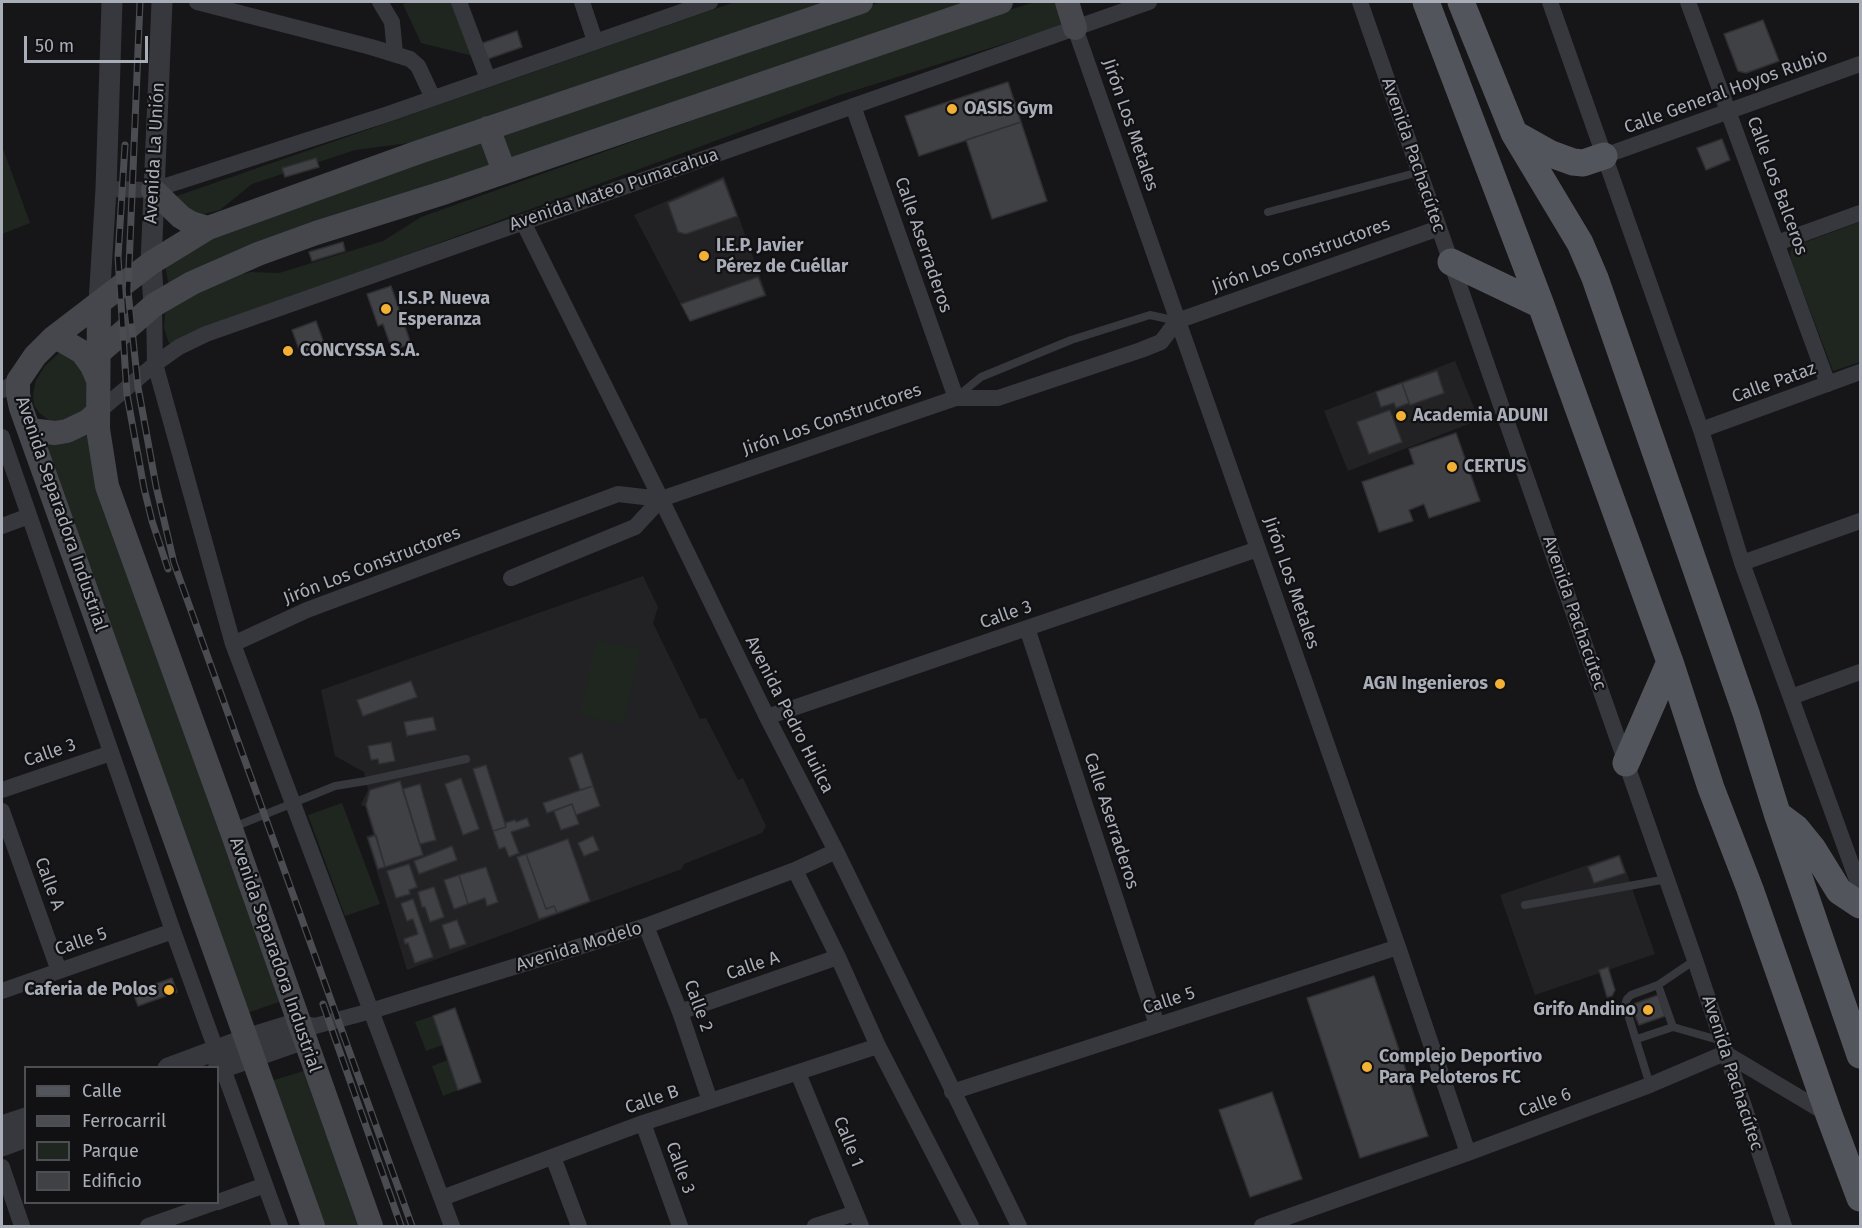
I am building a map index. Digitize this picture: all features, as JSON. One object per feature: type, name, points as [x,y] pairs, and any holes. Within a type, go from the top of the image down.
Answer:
[{"type":"main road","points":[[99,303],[151,263],[208,228],[488,128],[861,2]]},
{"type":"main road","points":[[100,352],[154,305],[192,283],[258,254],[1001,2]]},
{"type":"main road","points":[[1067,2],[1075,28]]},
{"type":"main road","points":[[1426,2],[1541,305],[1670,662],[1711,788],[1750,889],[1860,1198]]},
{"type":"main road","points":[[1461,2],[1514,133],[1580,243],[1595,278],[1746,713],[1777,813],[1860,1055]]},
{"type":"main road","points":[[488,128],[504,171]]},
{"type":"main road","points":[[1514,133],[1551,154],[1573,162],[1583,163],[1604,156]]},
{"type":"main road","points":[[153,190],[181,217],[208,228]]},
{"type":"main road","points":[[1451,262],[1541,305]]},
{"type":"main road","name":"Avenida Separadora Industrial","points":[[99,303],[53,338],[10,386],[18,394],[313,1227]]},
{"type":"main road","name":"Avenida Separadora Industrial","points":[[99,303],[100,352],[97,413],[107,486],[306,1030],[371,1227]]},
{"type":"main road","points":[[53,338],[81,352],[92,366],[99,382]]},
{"type":"main road","points":[[30,430],[42,433],[67,431],[78,427],[97,413]]},
{"type":"main road","points":[[1626,763],[1670,662]]},
{"type":"main road","points":[[1777,813],[1796,828],[1814,849],[1839,891],[1860,905]]},
{"type":"street","points":[[99,303],[106,189],[112,2]]},
{"type":"street","name":"Avenida La Unión","points":[[154,305],[151,263],[162,2]]},
{"type":"street","points":[[197,2],[395,53],[410,59],[418,66],[433,98]]},
{"type":"street","points":[[380,2],[392,22],[395,53]]},
{"type":"street","points":[[459,2],[488,79]]},
{"type":"street","points":[[582,2],[595,41]]},
{"type":"street","points":[[106,189],[153,190],[433,98],[710,2]]},
{"type":"street","name":"Avenida Mateo Pumacahua","points":[[97,413],[155,364],[179,347],[206,334],[1149,2]]},
{"type":"street","name":"Avenida Pachacútec","points":[[1360,2],[1667,879],[1784,1227]]},
{"type":"street","points":[[1550,2],[1701,430],[1742,563],[1860,888]]},
{"type":"street","name":"Calle Los Balceros","points":[[1688,2],[1828,384]]},
{"type":"street","name":"Jirón Los Metales","points":[[1075,28],[1398,947],[1468,1153]]},
{"type":"street","name":"Calle General Hoyos Rubio","points":[[1604,156],[1860,64]]},
{"type":"street","name":"Calle Aserraderos","points":[[853,106],[956,398]]},
{"type":"street","points":[[1777,243],[1860,213]]},
{"type":"street","name":"Avenida Pedro Huilca","points":[[523,222],[767,717],[836,850],[1019,1227]]},
{"type":"street","name":"Jirón Los Constructores","points":[[233,644],[307,610],[618,494],[661,499],[956,398],[998,398],[1141,350],[1161,342],[1177,321],[1439,228]]},
{"type":"street","points":[[154,305],[155,364],[233,644],[452,1227]]},
{"type":"street","name":"Calle Pataz","points":[[1701,430],[1860,372]]},
{"type":"street","name":"Avenida Separadora Industrial","points":[[2,437],[219,1062],[280,1227]]},
{"type":"street","points":[[511,578],[635,528],[661,499]]},
{"type":"street","points":[[2,526],[29,516]]},
{"type":"street","points":[[1742,563],[1860,521]]},
{"type":"street","name":"Calle 3","points":[[767,717],[1258,549]]},
{"type":"street","name":"Calle Aserraderos","points":[[1027,628],[1157,1025]]},
{"type":"street","points":[[1791,697],[1860,672]]},
{"type":"street","name":"Calle 3","points":[[2,790],[111,753]]},
{"type":"street","name":"Calle A","points":[[2,812],[59,970]]},
{"type":"street","name":"Avenida Modelo","points":[[185,1066],[219,1062],[249,1048],[646,926],[795,870],[836,850]]},
{"type":"street","points":[[795,870],[878,1046],[970,1227]]},
{"type":"street","name":"Calle 2","points":[[646,926],[680,1012],[711,1101]]},
{"type":"street","name":"Calle 5","points":[[2,991],[173,931]]},
{"type":"street","name":"Calle 5","points":[[952,1092],[1398,947]]},
{"type":"street","name":"Calle A","points":[[680,1012],[838,957]]},
{"type":"street","name":"Calle B","points":[[442,1198],[643,1123],[878,1046]]},
{"type":"street","points":[[1724,1047],[1829,1116]]},
{"type":"street","name":"Calle 6","points":[[1262,1227],[1650,1085],[1724,1047]]},
{"type":"street","name":"Calle 1","points":[[798,1073],[858,1220]]},
{"type":"street","points":[[2,1126],[24,1119]]},
{"type":"street","name":"Calle 3","points":[[643,1123],[680,1227]]},
{"type":"street","points":[[2,1146],[24,1138]]},
{"type":"street","points":[[553,1157],[579,1227]]},
{"type":"street","points":[[2,1167],[22,1227]]},
{"type":"street","points":[[219,1201],[265,1185]]},
{"type":"street","points":[[150,1226],[211,1204]]},
{"type":"street","points":[[815,1227],[858,1220]]},
{"type":"lane","points":[[1268,212],[1419,172]]},
{"type":"lane","points":[[956,398],[981,377],[1071,340],[1150,315],[1177,321]]},
{"type":"lane","points":[[231,829],[334,786],[466,759]]},
{"type":"lane","points":[[1525,905],[1667,879]]},
{"type":"lane","points":[[1650,1085],[1625,1005],[1627,999],[1658,985],[1695,960]]},
{"type":"lane","points":[[1658,985],[1673,1027]]},
{"type":"lane","points":[[1637,1040],[1673,1027],[1724,1047]]},
{"type":"shaded area","name":"I.E.P. Javier Pérez de Cuéllar","points":[[724,176],[767,296],[690,322],[634,215]]},
{"type":"shaded area","name":"Academia ADUNI","points":[[1455,361],[1479,420],[1348,471],[1324,411]]},
{"type":"shaded area","points":[[643,576],[658,607],[653,623],[700,719],[706,718],[738,780],[743,778],[766,826],[762,833],[684,864],[682,869],[407,970],[366,836],[373,834],[365,806],[361,804],[368,790],[364,772],[335,756],[321,690]]},
{"type":"shaded area","points":[[1620,854],[1655,954],[1535,995],[1500,895]]},
{"type":"green space","points":[[451,2],[473,56],[421,43],[403,4]]},
{"type":"green space","points":[[735,2],[829,2],[417,142],[355,150],[252,184],[220,210],[204,214],[189,211],[177,196]]},
{"type":"green space","points":[[881,2],[996,2],[169,285],[162,253]]},
{"type":"green space","points":[[1035,2],[1060,2],[1067,24],[840,95],[208,328],[180,344],[169,343],[164,328],[165,313],[197,286],[251,272],[279,273],[383,241],[421,217],[960,25]]},
{"type":"green space","points":[[2,146],[30,223],[2,234]]},
{"type":"green space","points":[[1860,222],[1860,362],[1833,371],[1790,252],[1797,245]]},
{"type":"green space","points":[[60,352],[74,357],[91,388],[85,415],[53,423],[39,413],[34,405],[33,394],[36,380],[45,366]]},
{"type":"green space","points":[[93,433],[282,1001],[244,1014],[45,444],[70,442]]},
{"type":"green space","points":[[596,640],[640,649],[624,724],[581,715]]},
{"type":"green space","points":[[342,803],[380,904],[345,916],[308,815]]},
{"type":"green space","points":[[433,1016],[443,1045],[426,1051],[415,1022]]},
{"type":"green space","points":[[448,1060],[458,1090],[443,1096],[432,1066]]},
{"type":"green space","points":[[307,1070],[361,1226],[322,1226],[271,1081]]},
{"type":"building","points":[[1763,20],[1779,61],[1746,73],[1738,71],[1724,34]]},
{"type":"building","points":[[517,31],[522,47],[485,60],[480,44]]},
{"type":"building","points":[[1008,82],[1021,122],[919,156],[905,116]]},
{"type":"building","points":[[1021,122],[1047,201],[992,219],[966,140]]},
{"type":"building","points":[[1722,139],[1730,160],[1706,170],[1697,148]]},
{"type":"building","points":[[316,158],[319,167],[285,177],[282,168]]},
{"type":"building","points":[[723,179],[737,216],[686,234],[678,232],[668,203]]},
{"type":"building","points":[[343,242],[345,251],[312,261],[309,252]]},
{"type":"building","points":[[758,277],[765,295],[690,321],[681,304]]},
{"type":"building","name":"I.S.P. Nueva Esperanza","points":[[391,286],[411,344],[392,350],[383,324],[378,326],[367,294]]},
{"type":"building","points":[[316,321],[325,346],[301,355],[292,330]]},
{"type":"building","points":[[1437,371],[1444,393],[1410,405],[1402,383]]},
{"type":"building","points":[[1402,383],[1409,403],[1396,408],[1394,403],[1381,407],[1376,392]]},
{"type":"building","points":[[1390,410],[1402,442],[1369,454],[1357,422]]},
{"type":"building","points":[[1456,433],[1480,501],[1429,518],[1424,504],[1409,510],[1413,521],[1379,532],[1362,482],[1414,464],[1409,449]]},
{"type":"building","points":[[411,681],[417,697],[363,716],[357,700]]},
{"type":"building","points":[[433,717],[436,730],[407,736],[404,722]]},
{"type":"building","points":[[391,742],[395,761],[379,764],[378,759],[371,760],[368,746]]},
{"type":"building","points":[[582,753],[593,786],[580,790],[569,758]]},
{"type":"building","points":[[486,765],[506,827],[493,831],[473,769]]},
{"type":"building","points":[[461,778],[479,829],[463,835],[445,784]]},
{"type":"building","points":[[400,781],[423,855],[385,867],[366,805],[370,790]]},
{"type":"building","points":[[420,784],[436,840],[420,844],[403,789]]},
{"type":"building","points":[[593,786],[600,806],[576,815],[572,804],[547,813],[543,803]]},
{"type":"building","points":[[572,804],[579,824],[561,830],[554,811]]},
{"type":"building","points":[[527,818],[530,826],[511,832],[519,853],[509,857],[505,847],[499,849],[493,831],[506,827],[505,823]]},
{"type":"building","points":[[376,835],[385,867],[378,869],[368,838]]},
{"type":"building","points":[[593,836],[599,850],[584,856],[578,843]]},
{"type":"building","points":[[568,839],[590,901],[557,913],[554,906],[546,909],[526,854]]},
{"type":"building","points":[[452,846],[457,860],[419,874],[414,861]]},
{"type":"building","points":[[526,854],[546,909],[554,906],[557,913],[539,919],[517,857]]},
{"type":"building","points":[[1619,856],[1625,873],[1594,883],[1588,867]]},
{"type":"building","points":[[409,864],[417,887],[409,890],[410,894],[396,898],[387,871]]},
{"type":"building","points":[[486,867],[498,902],[487,906],[485,898],[468,904],[459,875]]},
{"type":"building","points":[[459,875],[468,904],[454,909],[444,880]]},
{"type":"building","points":[[434,887],[444,917],[430,922],[425,907],[422,907],[418,892]]},
{"type":"building","points":[[413,899],[433,957],[415,963],[408,943],[405,944],[404,939],[418,934],[413,919],[407,921],[401,904]]},
{"type":"building","points":[[457,920],[466,944],[450,949],[442,925]]},
{"type":"building","points":[[1608,967],[1615,990],[1612,996],[1607,997],[1599,970]]},
{"type":"building","name":"Complejo Deportivo Para Peloteros FC","points":[[1374,976],[1428,1136],[1360,1158],[1307,998]]},
{"type":"building","points":[[172,978],[177,992],[138,1006],[133,992]]},
{"type":"building","name":"Grifo Andino","points":[[1658,995],[1665,1016],[1639,1025],[1631,1005]]},
{"type":"building","points":[[455,1008],[481,1082],[458,1090],[433,1016]]},
{"type":"building","points":[[1272,1092],[1302,1179],[1250,1197],[1219,1110]]},
{"type":"railway","points":[[140,2],[128,291],[138,387],[156,486],[174,563],[412,1226]]},
{"type":"railway","points":[[125,145],[118,257],[127,395],[144,488],[168,569]]},
{"type":"railway","points":[[323,1004],[401,1226]]},
{"type":"place","name":"OASIS Gym","points":[[952,109]]},
{"type":"place","name":"I.E.P. Javier Pérez de Cuéllar","points":[[704,256]]},
{"type":"place","name":"I.S.P. Nueva Esperanza","points":[[386,309]]},
{"type":"place","name":"CONCYSSA S.A.","points":[[288,351]]},
{"type":"place","name":"Academia ADUNI","points":[[1401,416]]},
{"type":"place","name":"CERTUS","points":[[1452,467]]},
{"type":"place","name":"AGN Ingenieros","points":[[1500,684]]},
{"type":"place","name":"Caferia de Polos","points":[[169,990]]},
{"type":"place","name":"Grifo Andino","points":[[1648,1010]]},
{"type":"place","name":"Complejo Deportivo Para Peloteros FC","points":[[1367,1067]]}]
